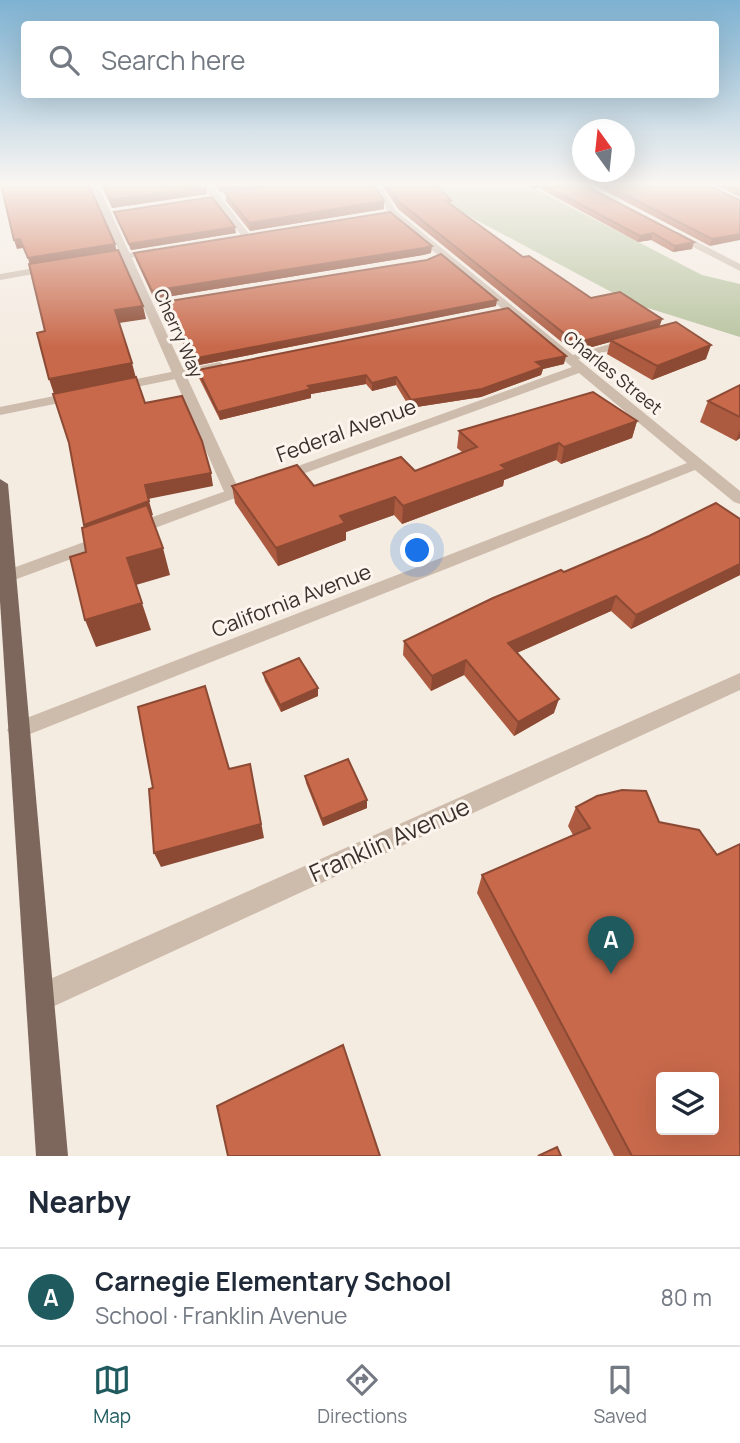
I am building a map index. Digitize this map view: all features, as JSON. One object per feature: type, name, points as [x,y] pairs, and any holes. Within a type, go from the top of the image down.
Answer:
[{"type":"main road","points":[[0,492],[5,588],[52,1156]]},
{"type":"street","name":"Cherry Way","points":[[120,239],[177,374],[233,494]]},
{"type":"street","name":"Charles Street","points":[[420,239],[503,311],[575,363],[740,499]]},
{"type":"street","points":[[684,239],[740,268]]},
{"type":"street","points":[[85,263],[166,250]]},
{"type":"street","points":[[0,277],[58,267]]},
{"type":"street","points":[[148,306],[161,304]]},
{"type":"street","name":"Federal Avenue","points":[[5,588],[233,494],[648,337]]},
{"type":"street","points":[[0,411],[230,364]]},
{"type":"street","name":"California Avenue","points":[[18,730],[697,464]]},
{"type":"street","name":"Franklin Avenue","points":[[40,998],[740,681]]},
{"type":"green space","points":[[512,239],[632,239],[702,275],[740,284],[740,337],[632,303]]},
{"type":"building","points":[[14,239],[113,239],[115,244],[28,258],[20,239]]},
{"type":"building","points":[[127,239],[161,239],[129,244]]},
{"type":"building","points":[[222,239],[423,239],[432,246],[152,291],[134,253]]},
{"type":"building","points":[[446,239],[498,239],[523,257],[529,256],[591,298],[620,292],[662,319],[576,343]]},
{"type":"building","points":[[663,239],[688,239],[694,242],[675,246]]},
{"type":"building","points":[[118,250],[143,306],[115,310],[132,363],[49,379],[37,333],[45,331],[29,264]]},
{"type":"building","points":[[441,254],[497,300],[192,359],[168,309],[161,310],[157,303],[427,260]]},
{"type":"building","points":[[508,308],[566,356],[536,362],[543,367],[482,389],[411,400],[396,377],[372,383],[366,375],[308,386],[311,389],[218,412],[198,370]]},
{"type":"building","points":[[676,322],[711,345],[657,366],[610,340]]},
{"type":"building","points":[[136,377],[145,403],[182,396],[202,441],[211,473],[145,485],[149,501],[84,525],[69,443],[53,394]]},
{"type":"building","points":[[740,385],[740,417],[708,401]]},
{"type":"building","points":[[593,392],[637,421],[564,447],[559,443],[501,465],[506,469],[403,506],[395,497],[340,516],[345,523],[276,548],[232,486],[297,465],[314,486],[401,457],[415,471],[477,447],[459,431]]},
{"type":"building","points":[[716,503],[740,519],[740,564],[636,615],[616,596],[508,643],[559,699],[518,722],[466,660],[432,676],[404,641],[493,598],[649,536]]},
{"type":"building","points":[[147,505],[163,548],[127,558],[142,603],[85,620],[70,557],[86,552],[82,528]]},
{"type":"building","points":[[299,658],[318,688],[280,705],[263,673]]},
{"type":"building","points":[[205,686],[229,769],[250,764],[261,824],[154,853],[149,789],[153,788],[138,707]]},
{"type":"building","points":[[348,759],[367,800],[322,819],[305,776]]},
{"type":"building","points":[[622,790],[646,791],[659,822],[699,830],[717,855],[740,844],[740,1156],[632,1156],[482,875],[590,828],[576,807],[597,796]]},
{"type":"building","points":[[343,1045],[380,1156],[228,1156],[217,1106]]},
{"type":"building","points":[[557,1147],[561,1156],[538,1156]]},
{"type":"place","name":"Carnegie Elementary School","points":[[611,974]]}]
